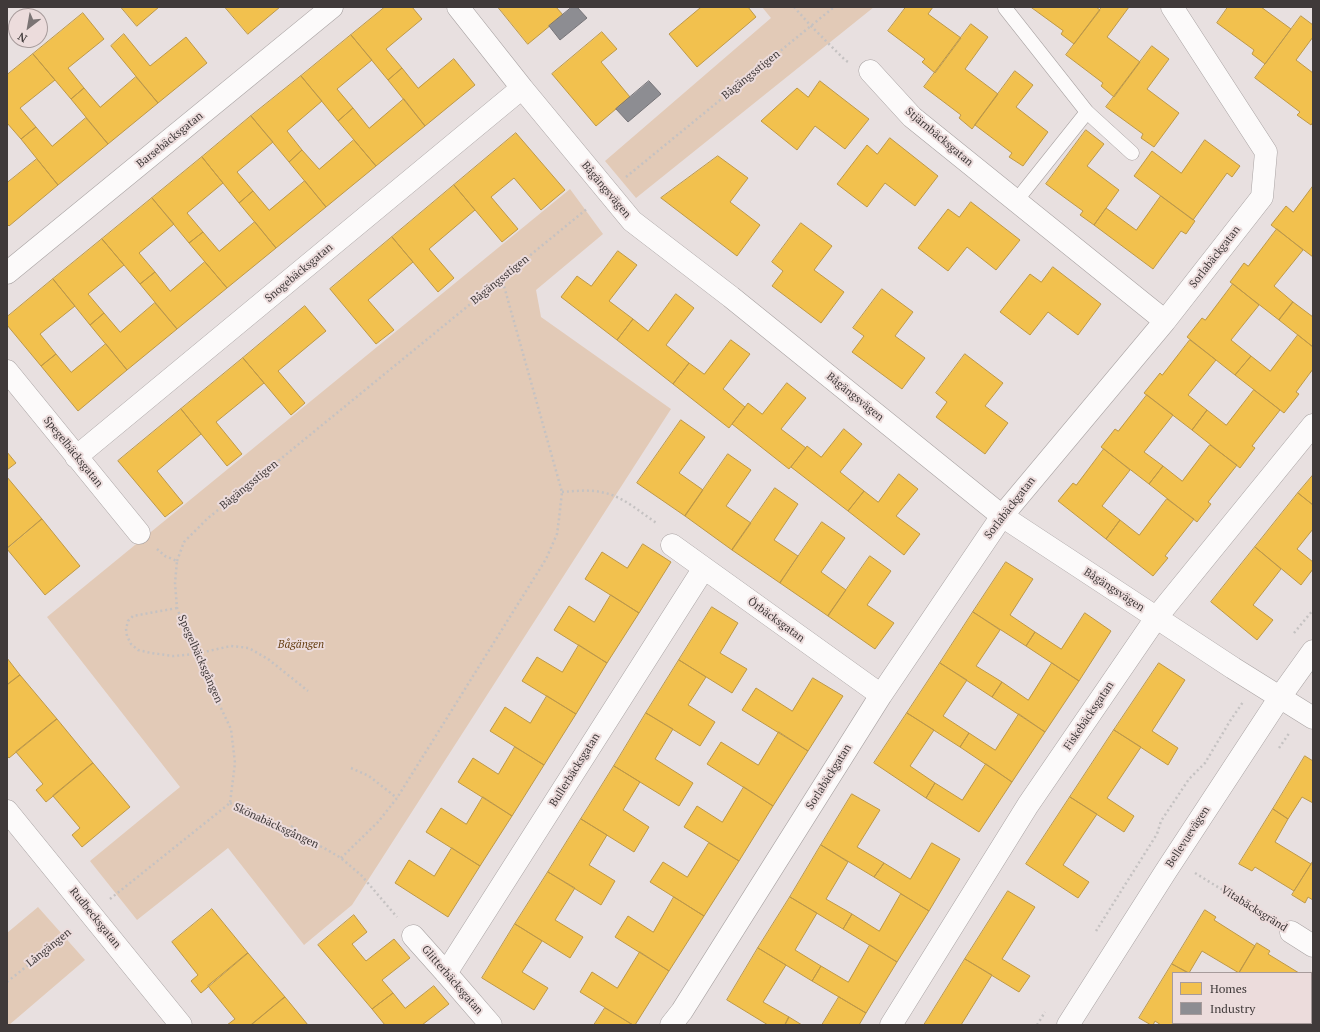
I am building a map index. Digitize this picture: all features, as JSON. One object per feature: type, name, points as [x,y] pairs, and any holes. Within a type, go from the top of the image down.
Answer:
[{"type":"street","name":"Barsebäcksgatan","points":[[7,273],[332,7]]},
{"type":"street","name":"Bågängsvägen","points":[[458,7],[522,88],[632,222],[731,297],[1002,516],[1156,618],[1313,718]]},
{"type":"street","name":"Sorlabäckgatan","points":[[671,1025],[682,1011],[881,695],[1002,516],[1165,321],[1262,197],[1266,152],[1172,7]]},
{"type":"street","name":"Stjärnbäcksgatan","points":[[870,71],[912,117],[1165,321]]},
{"type":"street","name":"Snogebäcksgatan","points":[[76,457],[522,88]]},
{"type":"street","name":"Spegelbäcksgatan","points":[[7,371],[139,533]]},
{"type":"street","name":"Fiskebäcksgatan","points":[[890,1025],[1028,805],[1156,618],[1313,424]]},
{"type":"street","name":"Örbäcksgatan","points":[[672,545],[881,695]]},
{"type":"street","name":"Bullerbäcksgatan","points":[[446,973],[704,568]]},
{"type":"street","name":"Bellevuevägen","points":[[1068,1025],[1166,871],[1280,697],[1313,651]]},
{"type":"street","name":"Rudbecksgatan","points":[[7,811],[181,1025]]},
{"type":"street","name":"Vitabäcksgränd","points":[[1291,932],[1313,946]]},
{"type":"street","name":"Glitterbäcksgatan","points":[[413,936],[490,1025]]},
{"type":"lane","points":[[1005,8],[1087,112],[1132,152]]},
{"type":"lane","points":[[1016,200],[1087,112]]},
{"type":"path","points":[[794,7],[845,60],[870,71]]},
{"type":"path","name":"Bågängsstigen","points":[[177,561],[184,542],[207,519],[834,7]]},
{"type":"path","points":[[341,858],[378,822],[397,798],[546,559],[557,534],[562,492],[502,279]]},
{"type":"path","points":[[562,492],[604,492],[618,497],[660,526],[672,545]]},
{"type":"path","points":[[139,533],[165,556],[177,561]]},
{"type":"path","name":"Spegelbäcksgången","points":[[177,561],[175,583],[177,608],[195,654],[231,729],[235,763],[230,803]]},
{"type":"path","points":[[177,608],[133,616],[128,621],[126,630],[131,644],[138,650],[173,656],[195,654],[231,646],[249,648],[268,659],[308,691]]},
{"type":"path","points":[[351,768],[369,776],[397,798]]},
{"type":"path","name":"Skönabäcksgången","points":[[92,914],[230,803],[324,848],[341,858],[361,875],[413,936]]},
{"type":"path","points":[[290,832],[293,824]]},
{"type":"path","name":"Vitabäcksgränd","points":[[1195,873],[1291,932]]},
{"type":"path","name":"Långängen","points":[[7,982],[92,914]]},
{"type":"green space","points":[[762,7],[874,7],[636,198],[605,161],[771,18]]},
{"type":"green space","name":"Bågängen","points":[[570,189],[603,234],[536,290],[541,317],[671,409],[352,905],[304,945],[228,848],[137,920],[90,861],[180,787],[47,617]]},
{"type":"green space","points":[[38,907],[85,960],[9,1025],[7,1025],[7,933]]},
{"type":"building: Homes","points":[[121,7],[159,7],[137,26]]},
{"type":"building: Homes","points":[[225,7],[280,7],[248,34]]},
{"type":"building: Homes","points":[[385,7],[412,7],[422,19],[386,49],[402,68],[388,80],[351,35]]},
{"type":"building: Homes","points":[[498,7],[556,7],[563,15],[528,44]]},
{"type":"building: Homes","points":[[699,7],[748,7],[756,17],[697,67],[669,34],[700,8]]},
{"type":"building: Homes","points":[[906,7],[933,7],[928,14],[961,38],[935,73],[922,62],[925,59],[888,31]]},
{"type":"building: Homes","points":[[1031,7],[1096,7],[1100,10],[1074,44],[1061,34],[1063,31]]},
{"type":"building: Homes","points":[[1102,7],[1129,7],[1107,37],[1140,62],[1114,97],[1101,86],[1103,83],[1066,55]]},
{"type":"building: Homes","points":[[1228,7],[1261,7],[1291,29],[1265,64],[1252,54],[1254,50],[1217,23]]},
{"type":"building: Homes","points":[[83,13],[104,39],[68,68],[84,88],[71,99],[33,54],[40,48],[48,48],[48,42]]},
{"type":"building: Homes","points":[[1301,16],[1313,25],[1313,37],[1296,60],[1313,73],[1313,122],[1311,125],[1297,115],[1300,112],[1255,78]]},
{"type":"building: Homes","points":[[971,24],[988,37],[965,69],[998,94],[972,129],[959,118],[961,115],[924,87]]},
{"type":"building: Homes","points":[[602,32],[617,49],[601,62],[630,97],[596,126],[552,74]]},
{"type":"building: Homes","points":[[124,34],[150,66],[186,37],[207,63],[158,103],[111,46]]},
{"type":"building: Homes","points":[[351,35],[372,60],[337,89],[353,108],[338,121],[301,76]]},
{"type":"building: Homes","points":[[1152,46],[1169,59],[1147,89],[1179,113],[1154,147],[1141,138],[1143,134],[1106,107]]},
{"type":"building: Homes","points":[[33,54],[55,80],[20,108],[36,127],[21,139],[7,123],[7,75]]},
{"type":"building: Homes","points":[[454,59],[475,85],[425,126],[388,80],[402,68],[418,88]]},
{"type":"building: Homes","points":[[1015,71],[1033,85],[1016,107],[1048,132],[1023,166],[1009,157],[1012,153],[975,125]]},
{"type":"building: Homes","points":[[301,76],[322,101],[287,131],[302,150],[289,162],[251,116]]},
{"type":"building: Homes","points":[[136,77],[158,103],[108,144],[71,99],[84,88],[100,107]]},
{"type":"building: Homes","points":[[820,81],[869,119],[845,149],[815,126],[797,150],[761,121],[797,88],[808,97]]},
{"type":"building: Homes","points":[[404,99],[425,126],[376,166],[338,121],[353,108],[369,128]]},
{"type":"building: Homes","points":[[251,116],[273,142],[237,172],[253,191],[239,203],[202,157]]},
{"type":"building: Homes","points":[[86,118],[108,144],[58,185],[21,139],[36,127],[52,146]]},
{"type":"building: Homes","points":[[1086,130],[1104,144],[1087,166],[1119,190],[1094,225],[1080,215],[1083,211],[1046,184]]},
{"type":"building: Homes","points":[[516,133],[565,190],[541,210],[514,178],[491,197],[518,229],[502,242],[454,185]]},
{"type":"building: Homes","points":[[890,138],[938,176],[915,206],[885,183],[867,207],[837,184],[867,145],[877,154]]},
{"type":"building: Homes","points":[[354,140],[376,166],[326,207],[289,162],[302,150],[319,169]]},
{"type":"building: Homes","points":[[1205,140],[1240,166],[1232,177],[1227,173],[1193,220],[1134,176],[1152,151],[1181,173]]},
{"type":"building: Homes","points":[[718,156],[748,178],[730,202],[760,225],[737,256],[661,198]]},
{"type":"building: Homes","points":[[202,157],[223,183],[187,213],[203,232],[189,243],[152,198]]},
{"type":"building: Homes","points":[[37,159],[58,185],[9,226],[7,224],[7,183]]},
{"type":"building: Homes","points":[[305,181],[326,207],[276,248],[239,203],[253,191],[269,210]]},
{"type":"building: Homes","points":[[454,185],[475,210],[429,249],[454,278],[438,292],[392,237]]},
{"type":"building: Homes","points":[[1313,186],[1313,257],[1271,225],[1286,206],[1293,212]]},
{"type":"building: Homes","points":[[1161,196],[1195,221],[1186,234],[1181,231],[1153,269],[1094,225],[1106,208],[1136,230]]},
{"type":"building: Homes","points":[[152,198],[174,224],[139,253],[155,272],[140,284],[102,239]]},
{"type":"building: Homes","points":[[971,202],[1020,240],[996,270],[967,247],[948,271],[918,248],[948,209],[959,217]]},
{"type":"building: Homes","points":[[255,222],[276,248],[227,288],[189,243],[203,232],[219,251]]},
{"type":"building: Homes","points":[[801,223],[832,246],[814,270],[844,292],[821,323],[772,286],[783,271],[772,262]]},
{"type":"building: Homes","points":[[1277,229],[1303,250],[1274,286],[1293,302],[1279,320],[1230,282],[1244,263],[1248,266]]},
{"type":"building: Homes","points":[[392,237],[413,262],[368,300],[394,330],[376,344],[330,289]]},
{"type":"building: Homes","points":[[102,239],[124,265],[88,294],[104,313],[90,325],[53,279]]},
{"type":"building: Homes","points":[[618,251],[637,265],[609,301],[633,319],[617,340],[561,297],[577,276],[591,286]]},
{"type":"building: Homes","points":[[205,262],[227,288],[177,329],[140,284],[155,272],[170,291]]},
{"type":"building: Homes","points":[[1053,267],[1101,304],[1078,335],[1048,312],[1030,335],[1000,312],[1030,274],[1041,282]]},
{"type":"building: Homes","points":[[53,279],[75,306],[40,334],[56,354],[41,366],[7,325],[7,317]]},
{"type":"building: Homes","points":[[1233,284],[1259,305],[1231,340],[1251,356],[1235,375],[1187,337],[1202,318],[1205,320]]},
{"type":"building: Homes","points":[[882,289],[913,312],[895,336],[925,358],[902,389],[852,352],[864,336],[853,328]]},
{"type":"building: Homes","points":[[676,294],[694,308],[666,345],[689,363],[673,384],[617,340],[633,319],[648,331]]},
{"type":"building: Homes","points":[[1293,302],[1313,317],[1313,347],[1279,320]]},
{"type":"building: Homes","points":[[155,303],[177,329],[127,370],[90,325],[104,313],[120,332]]},
{"type":"building: Homes","points":[[305,306],[326,331],[278,371],[305,403],[291,415],[243,358]]},
{"type":"building: Homes","points":[[1298,335],[1313,347],[1313,369],[1296,392],[1299,394],[1284,413],[1235,375],[1251,356],[1270,371]]},
{"type":"building: Homes","points":[[731,340],[750,354],[723,389],[745,407],[729,428],[673,384],[689,363],[704,374]]},
{"type":"building: Homes","points":[[1190,340],[1216,360],[1188,395],[1207,410],[1192,430],[1144,393],[1160,373],[1162,375]]},
{"type":"building: Homes","points":[[106,344],[127,370],[78,411],[41,366],[56,354],[71,372]]},
{"type":"building: Homes","points":[[965,354],[1003,383],[985,406],[1008,423],[985,454],[936,417],[947,402],[936,393]]},
{"type":"building: Homes","points":[[243,358],[264,383],[216,422],[242,454],[227,466],[181,409]]},
{"type":"building: Homes","points":[[787,383],[806,398],[781,429],[806,448],[789,469],[732,424],[748,403],[762,414]]},
{"type":"building: Homes","points":[[1254,390],[1280,410],[1252,446],[1255,448],[1240,468],[1192,430],[1207,410],[1226,425]]},
{"type":"building: Homes","points":[[1147,395],[1173,415],[1144,452],[1163,466],[1149,484],[1101,447],[1115,429],[1118,431]]},
{"type":"building: Homes","points":[[181,409],[201,434],[157,471],[183,503],[165,517],[118,461]]},
{"type":"building: Homes","points":[[681,420],[705,437],[679,473],[703,490],[685,516],[637,483]]},
{"type":"building: Homes","points":[[844,429],[862,444],[840,472],[864,491],[848,511],[791,467],[807,446],[821,457]]},
{"type":"building: Homes","points":[[1210,445],[1237,465],[1208,502],[1211,504],[1197,522],[1149,484],[1163,466],[1182,481]]},
{"type":"building: Homes","points":[[1104,449],[1130,470],[1102,506],[1120,520],[1106,539],[1058,501],[1073,483],[1076,485]]},
{"type":"building: Homes","points":[[7,452],[16,463],[7,470]]},
{"type":"building: Homes","points":[[728,454],[751,470],[726,506],[751,523],[732,550],[685,516]]},
{"type":"building: Homes","points":[[899,474],[918,489],[896,516],[920,534],[904,555],[848,511],[864,491],[878,502]]},
{"type":"building: Homes","points":[[1313,475],[1313,505],[1298,493]]},
{"type":"building: Homes","points":[[7,477],[42,519],[7,548]]},
{"type":"building: Homes","points":[[775,488],[798,504],[774,540],[798,556],[780,583],[732,550]]},
{"type":"building: Homes","points":[[1298,493],[1313,505],[1313,529],[1297,549],[1313,562],[1313,569],[1301,585],[1255,547]]},
{"type":"building: Homes","points":[[1167,499],[1194,519],[1165,556],[1168,558],[1153,576],[1106,539],[1120,520],[1139,535]]},
{"type":"building: Homes","points":[[42,519],[80,566],[45,595],[7,549]]},
{"type":"building: Homes","points":[[822,522],[845,538],[821,572],[846,590],[828,616],[780,583]]},
{"type":"building: Homes","points":[[643,544],[671,562],[639,613],[585,579],[602,552],[627,568]]},
{"type":"building: Homes","points":[[1255,547],[1281,569],[1253,605],[1273,620],[1257,640],[1211,602]]},
{"type":"building: Homes","points":[[870,556],[891,571],[867,605],[894,623],[875,649],[828,616]]},
{"type":"building: Homes","points":[[1006,562],[1033,579],[1010,615],[1035,632],[1026,646],[973,612]]},
{"type":"building: Homes","points":[[611,595],[639,613],[607,663],[554,630],[569,606],[594,622]]},
{"type":"building: Homes","points":[[712,607],[738,623],[720,653],[747,669],[732,693],[679,660]]},
{"type":"building: Homes","points":[[973,612],[1000,630],[976,666],[1002,682],[992,697],[940,663]]},
{"type":"building: Homes","points":[[1085,613],[1111,631],[1079,681],[1026,646],[1035,632],[1061,649]]},
{"type":"building: Homes","points":[[579,645],[607,663],[576,714],[522,681],[537,657],[562,672]]},
{"type":"building: Homes","points":[[7,658],[20,675],[7,685]]},
{"type":"building: Homes","points":[[679,660],[706,677],[688,705],[715,722],[700,746],[646,713]]},
{"type":"building: Homes","points":[[940,663],[967,680],[943,716],[969,733],[960,747],[907,713]]},
{"type":"building: Homes","points":[[1052,663],[1079,681],[1045,732],[992,697],[1002,682],[1028,700]]},
{"type":"building: Homes","points":[[1159,663],[1185,680],[1152,731],[1178,748],[1168,765],[1114,730]]},
{"type":"building: Homes","points":[[20,675],[57,719],[9,758],[7,756],[7,685]]},
{"type":"building: Homes","points":[[813,678],[843,696],[808,751],[742,710],[756,688],[792,711]]},
{"type":"building: Homes","points":[[547,696],[576,714],[544,765],[490,731],[505,707],[530,723]]},
{"type":"building: Homes","points":[[646,713],[673,729],[655,759],[693,783],[679,806],[614,766]]},
{"type":"building: Homes","points":[[907,713],[934,730],[910,766],[935,783],[926,798],[874,763]]},
{"type":"building: Homes","points":[[1019,714],[1045,732],[1012,782],[960,747],[969,733],[995,750]]},
{"type":"building: Homes","points":[[57,719],[93,763],[46,802],[36,790],[43,784],[16,752]]},
{"type":"building: Homes","points":[[1114,730],[1141,747],[1107,798],[1134,816],[1124,832],[1070,797]]},
{"type":"building: Homes","points":[[779,732],[808,751],[773,806],[707,764],[721,742],[758,765]]},
{"type":"building: Homes","points":[[515,747],[544,765],[512,816],[458,782],[473,758],[498,774]]},
{"type":"building: Homes","points":[[1305,756],[1313,761],[1313,803],[1302,797],[1288,819],[1273,809]]},
{"type":"building: Homes","points":[[93,763],[130,807],[82,847],[72,835],[80,828],[53,796]]},
{"type":"building: Homes","points":[[986,764],[1012,782],[979,832],[926,798],[935,783],[962,800]]},
{"type":"building: Homes","points":[[614,766],[640,782],[623,810],[649,827],[634,852],[581,819]]},
{"type":"building: Homes","points":[[744,787],[773,806],[739,861],[684,827],[697,806],[722,822]]},
{"type":"building: Homes","points":[[852,794],[880,810],[857,847],[884,863],[874,877],[821,845]]},
{"type":"building: Homes","points":[[483,797],[512,816],[480,866],[426,832],[441,808],[466,824]]},
{"type":"building: Homes","points":[[1070,797],[1097,814],[1063,865],[1089,882],[1078,898],[1026,864]]},
{"type":"building: Homes","points":[[1273,809],[1288,819],[1275,842],[1311,864],[1294,891],[1255,867],[1252,871],[1239,864]]},
{"type":"building: Homes","points":[[581,819],[607,835],[589,865],[615,881],[601,905],[548,872]]},
{"type":"building: Homes","points":[[709,843],[739,861],[704,916],[650,882],[663,862],[687,877]]},
{"type":"building: Homes","points":[[932,843],[960,859],[929,911],[874,877],[884,863],[910,879]]},
{"type":"building: Homes","points":[[821,845],[848,862],[826,899],[852,914],[843,929],[790,897]]},
{"type":"building: Homes","points":[[452,848],[480,866],[448,917],[395,883],[409,860],[434,876]]},
{"type":"building: Homes","points":[[1313,861],[1313,900],[1308,897],[1305,903],[1292,895]]},
{"type":"building: Homes","points":[[548,872],[575,888],[555,920],[583,937],[570,958],[515,924]]},
{"type":"building: Homes","points":[[1008,891],[1035,907],[1002,959],[1030,976],[1019,992],[965,959]]},
{"type":"building: Homes","points":[[901,894],[929,911],[897,962],[843,929],[852,914],[879,931]]},
{"type":"building: Homes","points":[[674,897],[704,916],[669,971],[615,937],[628,916],[653,932]]},
{"type":"building: Homes","points":[[790,897],[817,913],[795,950],[821,966],[812,981],[758,948]]},
{"type":"building: Homes","points":[[212,909],[248,953],[201,993],[191,981],[198,975],[172,942]]},
{"type":"building: Homes","points":[[1205,910],[1216,917],[1214,920],[1255,946],[1240,972],[1202,951],[1190,972],[1172,964]]},
{"type":"building: Homes","points":[[354,915],[367,932],[352,944],[366,961],[394,939],[410,958],[382,980],[393,993],[372,1009],[318,945]]},
{"type":"building: Homes","points":[[515,924],[542,941],[522,972],[548,988],[534,1010],[482,978]]},
{"type":"building: Homes","points":[[1257,943],[1270,951],[1268,954],[1297,972],[1240,972]]},
{"type":"building: Homes","points":[[870,945],[897,962],[866,1013],[812,981],[821,966],[848,982]]},
{"type":"building: Homes","points":[[758,948],[786,965],[763,1002],[789,1017],[785,1025],[768,1025],[727,1000]]},
{"type":"building: Homes","points":[[640,952],[669,971],[635,1025],[633,1025],[580,992],[592,972],[617,988]]},
{"type":"building: Homes","points":[[248,953],[285,997],[251,1025],[227,1025],[235,1019],[208,986]]},
{"type":"building: Homes","points":[[965,959],[992,975],[961,1025],[924,1025]]},
{"type":"building: Homes","points":[[1172,964],[1186,972],[1172,972],[1172,1024],[1208,1024],[1161,1025],[1155,1021],[1153,1025],[1151,1025],[1139,1018]]},
{"type":"building: Homes","points":[[1313,971],[1313,1017],[1312,1016]]},
{"type":"building: Homes","points":[[434,986],[449,1004],[422,1025],[385,1025],[372,1009],[393,993],[405,1008]]},
{"type":"building: Homes","points":[[285,997],[308,1025],[251,1025]]},
{"type":"building: Homes","points":[[839,997],[866,1013],[859,1025],[822,1025]]},
{"type":"building: Homes","points":[[605,1008],[633,1025],[594,1025]]},
{"type":"building: Homes","points":[[789,1017],[802,1025],[785,1025]]},
{"type":"building: Homes","points":[[1208,1024],[1230,1024],[1230,1025]]},
{"type":"building: Homes","points":[[1280,1024],[1300,1024],[1300,1025]]},
{"type":"building: Industry","points":[[572,7],[577,7],[587,18],[560,40],[549,26]]},
{"type":"building: Industry","points":[[649,81],[661,94],[628,122],[616,109]]}]
